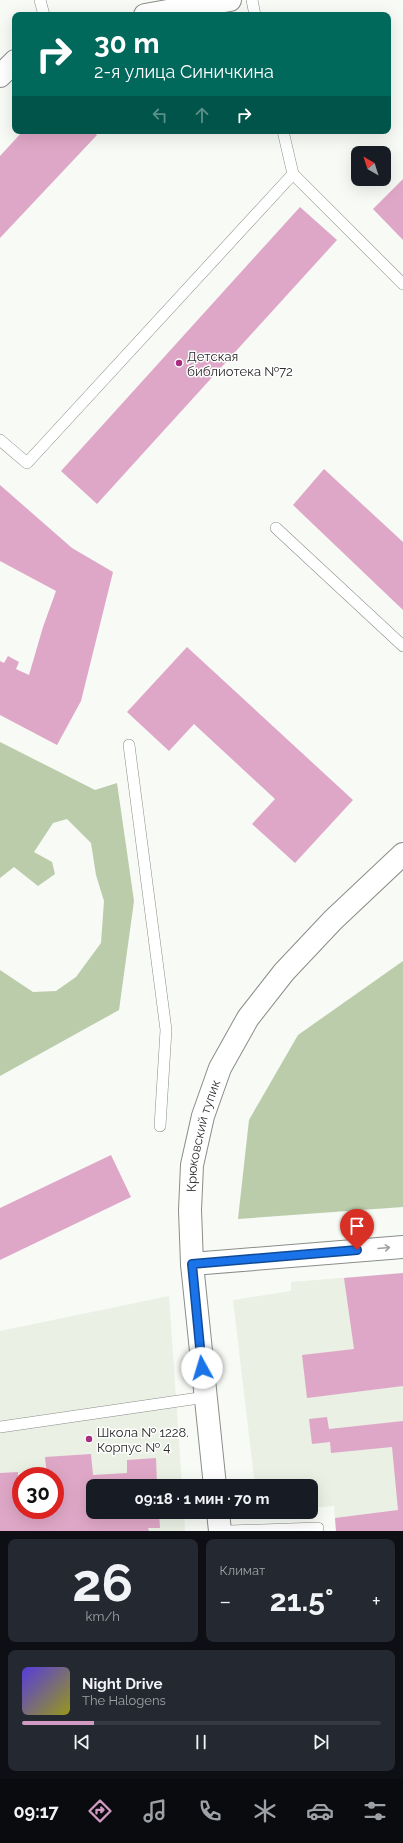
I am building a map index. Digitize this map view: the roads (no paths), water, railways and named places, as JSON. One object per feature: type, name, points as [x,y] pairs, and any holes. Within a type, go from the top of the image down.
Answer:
[{"type":"street","points":[[162,12],[230,0]]},
{"type":"street","points":[[0,76],[12,64]]},
{"type":"street","name":"Крюковский тупик","points":[[214,1479],[192,1264],[190,1210],[192,1165],[203,1116],[220,1068],[248,1018],[284,972],[333,920],[403,854]]},
{"type":"street","points":[[192,1264],[403,1247]]},
{"type":"street","points":[[219,1519],[220,1531]]},
{"type":"lane","points":[[40,0],[43,12]]},
{"type":"lane","points":[[252,0],[254,12]]},
{"type":"lane","points":[[284,134],[293,174],[403,284]]},
{"type":"lane","points":[[0,440],[27,463],[293,174]]},
{"type":"lane","points":[[276,528],[403,646]]},
{"type":"lane","points":[[129,745],[166,1030],[160,1126]]},
{"type":"lane","points":[[0,1426],[206,1397]]},
{"type":"lane","points":[[230,1531],[318,1528]]},
{"type":"place","name":"Детская библиотека №72","points":[[179,363]]},
{"type":"place","name":"Школа № 1228. Корпус № 4","points":[[89,1439]]}]
